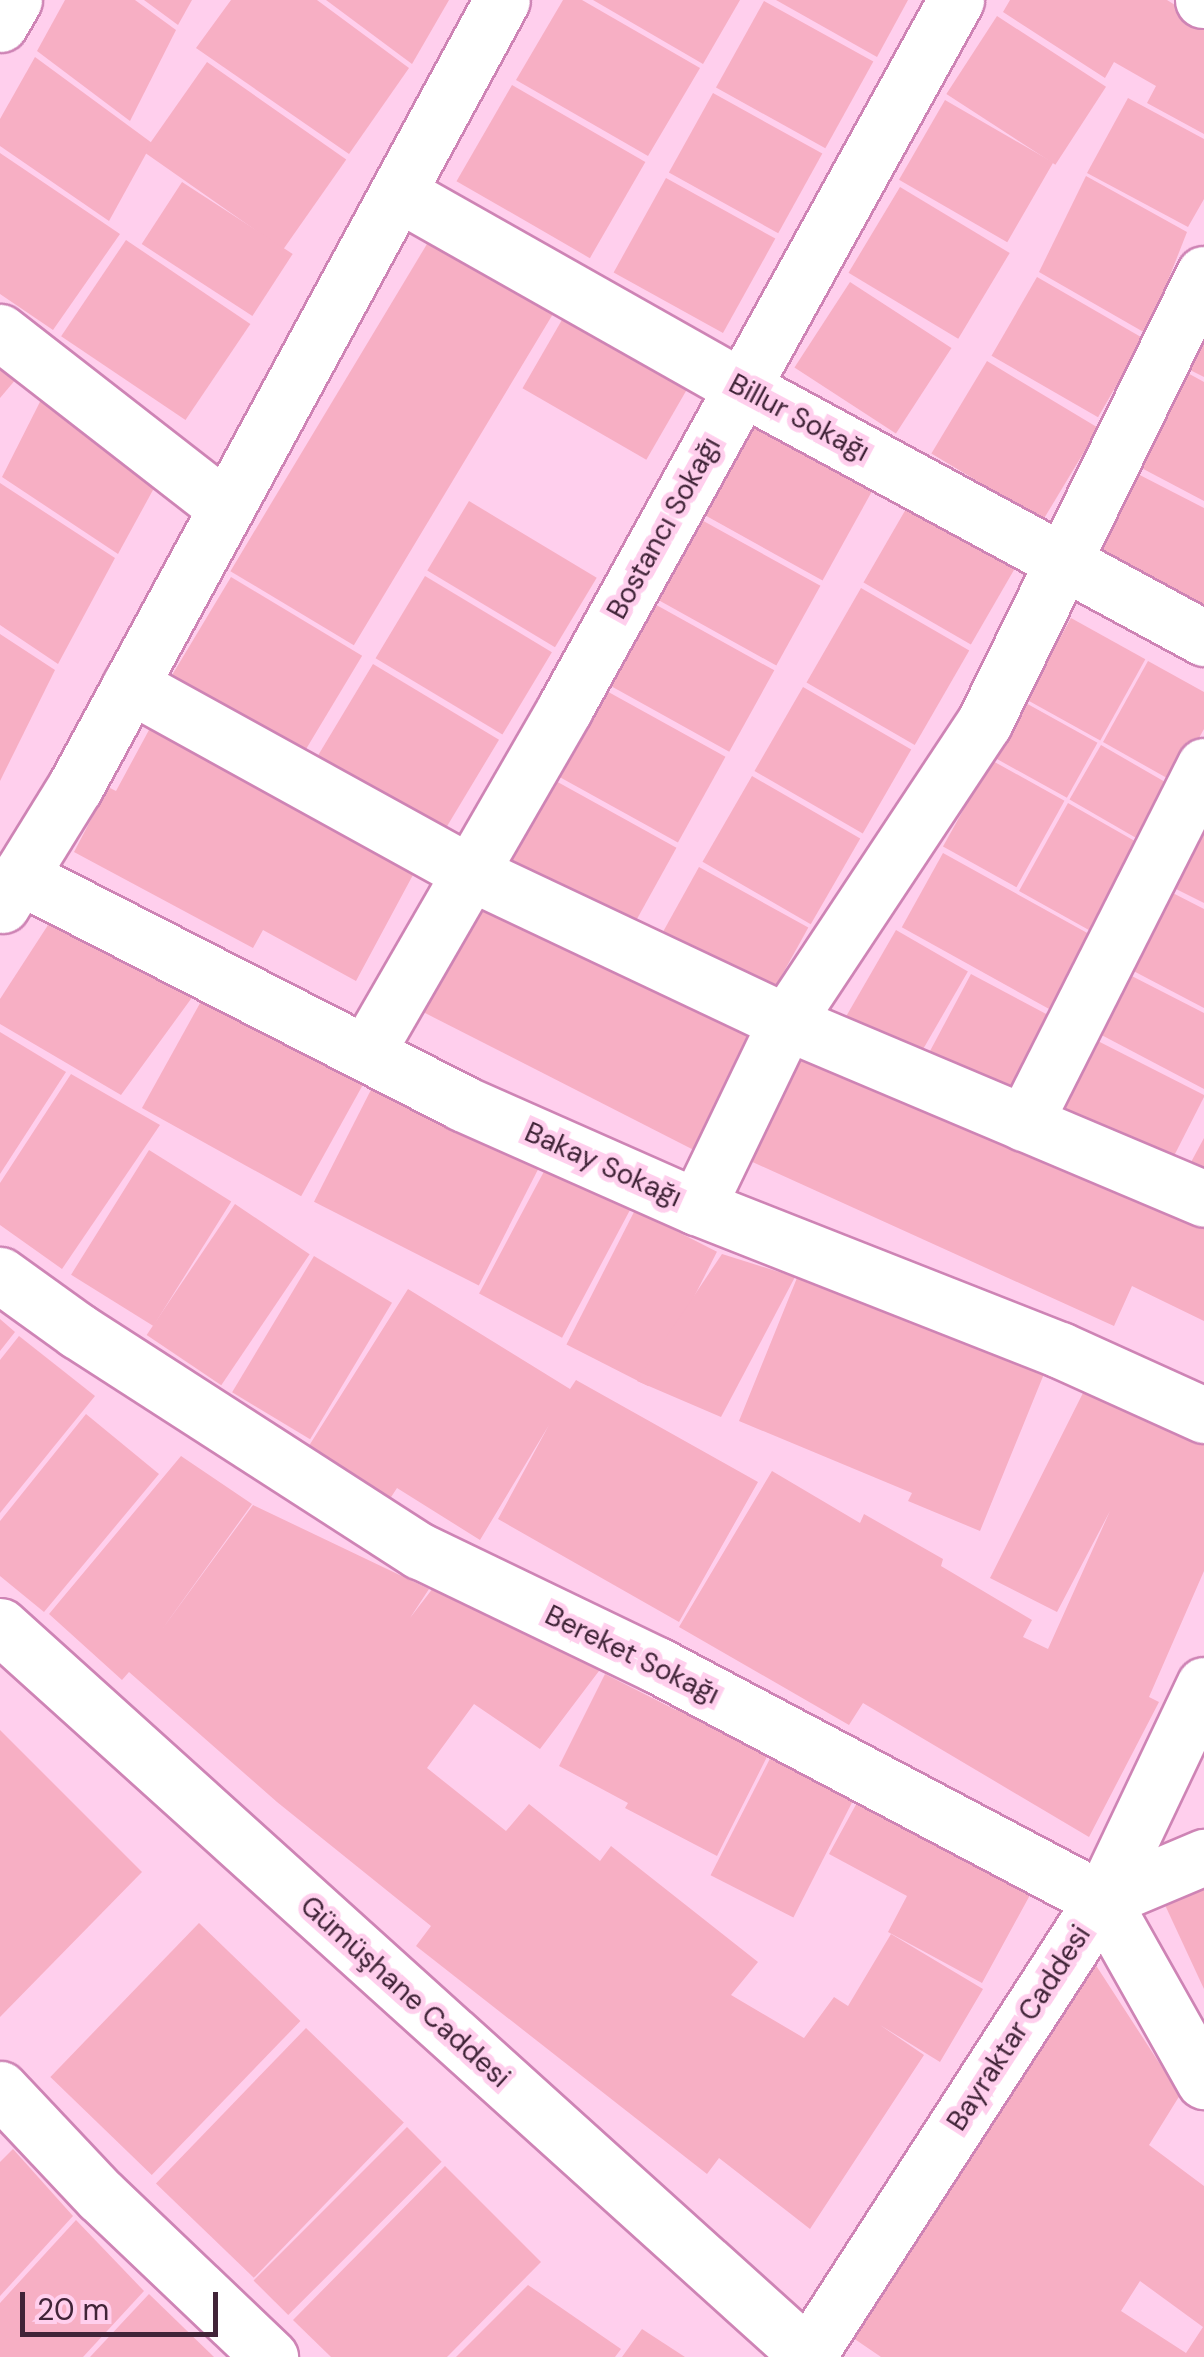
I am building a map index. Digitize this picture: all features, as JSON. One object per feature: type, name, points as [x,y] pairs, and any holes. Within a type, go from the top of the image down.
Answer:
[{"type":"street","points":[[0,24],[14,0]]},
{"type":"street","points":[[10,892],[130,685],[502,0]]},
{"type":"street","name":"Bostancı Sokağı","points":[[366,1053],[471,873],[956,0]]},
{"type":"street","name":"Billur Sokağı","points":[[398,193],[742,387],[1204,638]]},
{"type":"street","points":[[697,1207],[786,1022],[984,723],[1204,274]]},
{"type":"street","points":[[0,332],[226,508]]},
{"type":"street","points":[[130,685],[471,873],[786,1022],[1204,1199]]},
{"type":"street","points":[[1024,1123],[1204,766]]},
{"type":"street","name":"Bakay Sokağı","points":[[10,892],[366,1053],[462,1103],[697,1207],[1060,1350],[1204,1415]]},
{"type":"street","name":"Bereket Sokağı","points":[[0,1275],[78,1331],[420,1551],[658,1666],[1102,1900]]},
{"type":"street","name":"Gümüşhane Caddesi","points":[[0,1626],[809,2356]]},
{"type":"street","name":"Bayraktar Caddesi","points":[[809,2356],[1102,1900],[1204,1685]]},
{"type":"street","points":[[1204,1858],[1102,1900],[1204,2082]]},
{"type":"street","points":[[0,2089],[100,2195],[270,2357]]},
{"type":"building","points":[[65,0],[135,0],[176,30],[130,121],[37,51]]},
{"type":"building","points":[[144,0],[192,0],[178,25]]},
{"type":"building","points":[[231,0],[317,0],[409,68],[349,154],[196,48]]},
{"type":"building","points":[[326,0],[449,0],[412,64]]},
{"type":"building","points":[[563,0],[582,0],[700,68],[648,156],[516,80]]},
{"type":"building","points":[[593,0],[740,0],[703,64]]},
{"type":"building","points":[[776,0],[908,0],[877,57]]},
{"type":"building","points":[[1010,0],[1167,0],[1204,23],[1204,134],[1147,103],[1156,86],[1114,62],[1105,78],[1003,12]]},
{"type":"building","points":[[764,1],[873,62],[825,148],[716,88]]},
{"type":"building","points":[[997,16],[1106,87],[1055,165],[946,94]]},
{"type":"building","points":[[35,57],[152,143],[109,221],[0,146],[0,119]]},
{"type":"building","points":[[207,62],[346,160],[283,250],[144,152]]},
{"type":"building","points":[[512,85],[645,162],[590,258],[456,181]]},
{"type":"building","points":[[713,93],[822,154],[778,233],[669,173]]},
{"type":"building","points":[[1128,98],[1204,139],[1204,199],[1188,227],[1087,173]]},
{"type":"building","points":[[945,100],[1053,162],[1007,242],[899,180]]},
{"type":"building","points":[[0,153],[120,234],[53,330],[0,294]]},
{"type":"building","points":[[1086,176],[1187,232],[1147,334],[1039,272]]},
{"type":"building","points":[[666,178],[775,239],[723,333],[614,272]]},
{"type":"building","points":[[182,182],[293,254],[252,316],[142,244]]},
{"type":"building","points":[[900,187],[1010,253],[958,339],[848,273]]},
{"type":"building","points":[[439,224],[562,298],[354,645],[230,571]]},
{"type":"building","points":[[126,240],[250,324],[185,420],[61,336]]},
{"type":"building","points":[[1037,277],[1144,338],[1098,417],[992,356]]},
{"type":"building","points":[[850,282],[951,348],[896,433],[794,368]]},
{"type":"building","points":[[574,299],[698,370],[646,460],[522,388]]},
{"type":"building","points":[[1204,322],[1204,377],[1186,368]]},
{"type":"building","points":[[0,345],[27,366],[0,398]]},
{"type":"building","points":[[987,361],[1098,428],[1043,521],[931,454]]},
{"type":"building","points":[[1184,371],[1204,382],[1204,501],[1132,463]]},
{"type":"building","points":[[49,384],[165,468],[118,554],[2,477]]},
{"type":"building","points":[[752,419],[874,487],[823,580],[700,513]]},
{"type":"building","points":[[1130,470],[1204,508],[1204,622],[1094,567]]},
{"type":"building","points":[[0,483],[115,558],[58,664],[0,625]]},
{"type":"building","points":[[469,501],[597,578],[555,647],[427,570]]},
{"type":"building","points":[[910,502],[1017,564],[971,645],[864,583]]},
{"type":"building","points":[[698,518],[820,586],[776,665],[654,598]]},
{"type":"building","points":[[425,576],[552,652],[502,735],[376,658]]},
{"type":"building","points":[[231,577],[362,656],[301,758],[170,679]]},
{"type":"building","points":[[861,588],[969,650],[915,745],[806,682]]},
{"type":"building","points":[[651,602],[774,670],[729,752],[606,683]]},
{"type":"building","points":[[1071,618],[1145,659],[1100,741],[1026,699]]},
{"type":"building","points":[[0,634],[55,670],[0,781]]},
{"type":"building","points":[[1148,661],[1204,692],[1204,729],[1174,782],[1103,742]]},
{"type":"building","points":[[373,664],[499,740],[438,842],[312,766]]},
{"type":"building","points":[[803,687],[911,750],[863,834],[754,771]]},
{"type":"building","points":[[603,689],[725,757],[678,843],[555,775]]},
{"type":"building","points":[[1024,702],[1097,743],[1067,798],[993,757]]},
{"type":"building","points":[[156,717],[421,860],[356,981],[263,930],[253,948],[74,852],[108,787],[116,791]]},
{"type":"building","points":[[1101,745],[1172,786],[1141,841],[1070,800]]},
{"type":"building","points":[[991,760],[1064,801],[1016,887],[943,847]]},
{"type":"building","points":[[752,776],[860,838],[811,924],[702,862]]},
{"type":"building","points":[[554,780],[676,848],[632,928],[509,860]]},
{"type":"building","points":[[1068,803],[1140,844],[1105,939],[1019,891]]},
{"type":"building","points":[[1204,807],[1204,903],[1166,884]]},
{"type":"building","points":[[943,853],[1102,941],[1061,1016],[902,927]]},
{"type":"building","points":[[699,867],[808,928],[768,1000],[659,940]]},
{"type":"building","points":[[478,884],[757,1026],[694,1150],[415,1008]]},
{"type":"building","points":[[1163,888],[1204,909],[1204,1008],[1122,965]]},
{"type":"building","points":[[50,922],[196,992],[121,1095],[0,1024],[0,999]]},
{"type":"building","points":[[896,930],[968,972],[914,1064],[843,1023]]},
{"type":"building","points":[[1120,970],[1204,1013],[1204,1089],[1092,1030]]},
{"type":"building","points":[[971,974],[1060,1021],[1011,1113],[922,1066]]},
{"type":"building","points":[[204,996],[363,1084],[301,1196],[142,1108]]},
{"type":"building","points":[[0,1032],[66,1072],[0,1174]]},
{"type":"building","points":[[805,1035],[1204,1214],[1204,1321],[1132,1286],[1114,1326],[748,1160]]},
{"type":"building","points":[[1088,1036],[1204,1095],[1164,1176],[1047,1116]]},
{"type":"building","points":[[71,1074],[160,1125],[62,1269],[0,1225],[0,1183]]},
{"type":"building","points":[[378,1076],[543,1160],[479,1286],[314,1202]]},
{"type":"building","points":[[1204,1138],[1204,1188],[1183,1177]]},
{"type":"building","points":[[149,1150],[231,1201],[153,1326],[71,1275]]},
{"type":"building","points":[[549,1162],[632,1206],[562,1338],[479,1294]]},
{"type":"building","points":[[235,1204],[310,1254],[221,1385],[147,1335]]},
{"type":"building","points":[[635,1210],[717,1252],[648,1386],[566,1345]]},
{"type":"building","points":[[722,1254],[795,1277],[721,1417],[637,1381]]},
{"type":"building","points":[[314,1256],[392,1303],[310,1439],[232,1392]]},
{"type":"building","points":[[801,1268],[1046,1369],[980,1531],[908,1501],[912,1493],[739,1421]]},
{"type":"building","points":[[408,1289],[570,1389],[576,1380],[758,1482],[679,1622],[498,1519],[549,1425],[480,1540],[397,1488],[382,1511],[300,1460]]},
{"type":"building","points":[[0,1319],[15,1332],[0,1351]]},
{"type":"building","points":[[19,1336],[95,1396],[0,1513],[0,1360]]},
{"type":"building","points":[[1088,1383],[1204,1440],[1204,1571],[1149,1697],[1159,1702],[1089,1837],[863,1703],[849,1725],[679,1627],[772,1471],[860,1523],[864,1514],[943,1559],[941,1566],[1032,1620],[1023,1637],[1048,1649],[1110,1511],[1057,1612],[990,1578]]},
{"type":"building","points":[[86,1414],[159,1474],[44,1612],[0,1576],[0,1521]]},
{"type":"building","points":[[181,1456],[252,1504],[163,1628],[253,1505],[429,1589],[410,1618],[433,1588],[605,1663],[540,1749],[474,1704],[427,1768],[506,1831],[529,1804],[600,1861],[611,1846],[758,1962],[731,1995],[804,2038],[834,1997],[848,2006],[891,1934],[983,1989],[940,2062],[880,2025],[924,2055],[810,2229],[719,2158],[707,2174],[416,1946],[431,1926],[277,1802],[129,1672],[122,1680],[49,1614]]},
{"type":"building","points":[[605,1674],[676,1710],[685,1692],[776,1739],[717,1856],[625,1808],[628,1803],[559,1766]]},
{"type":"building","points":[[0,1730],[142,1872],[0,2017]]},
{"type":"building","points":[[780,1739],[863,1781],[793,1918],[711,1875]]},
{"type":"building","points":[[865,1788],[1042,1873],[982,1983],[888,1932],[907,1896],[829,1854]]},
{"type":"building","points":[[1204,1886],[1204,1989],[1165,1905]]},
{"type":"building","points":[[199,1923],[300,2021],[152,2175],[50,2077]]},
{"type":"building","points":[[1086,1950],[1180,2095],[1149,2145],[1204,2186],[1204,2357],[881,2357],[840,2329]],"holes":[[[1140,2281],[1203,2327],[1186,2353],[1121,2311]]]},
{"type":"building","points":[[306,2028],[404,2122],[254,2278],[156,2183]]},
{"type":"building","points":[[407,2127],[442,2162],[288,2315],[254,2280]]},
{"type":"building","points":[[13,2149],[73,2216],[0,2296],[0,2162]]},
{"type":"building","points":[[445,2166],[541,2262],[447,2357],[331,2357],[293,2320]]},
{"type":"building","points":[[76,2220],[144,2291],[83,2357],[0,2357],[0,2303]]},
{"type":"building","points":[[528,2285],[621,2349],[615,2357],[456,2357]]},
{"type":"building","points":[[149,2294],[214,2357],[90,2357]]},
{"type":"building","points":[[642,2329],[685,2357],[622,2357]]}]
